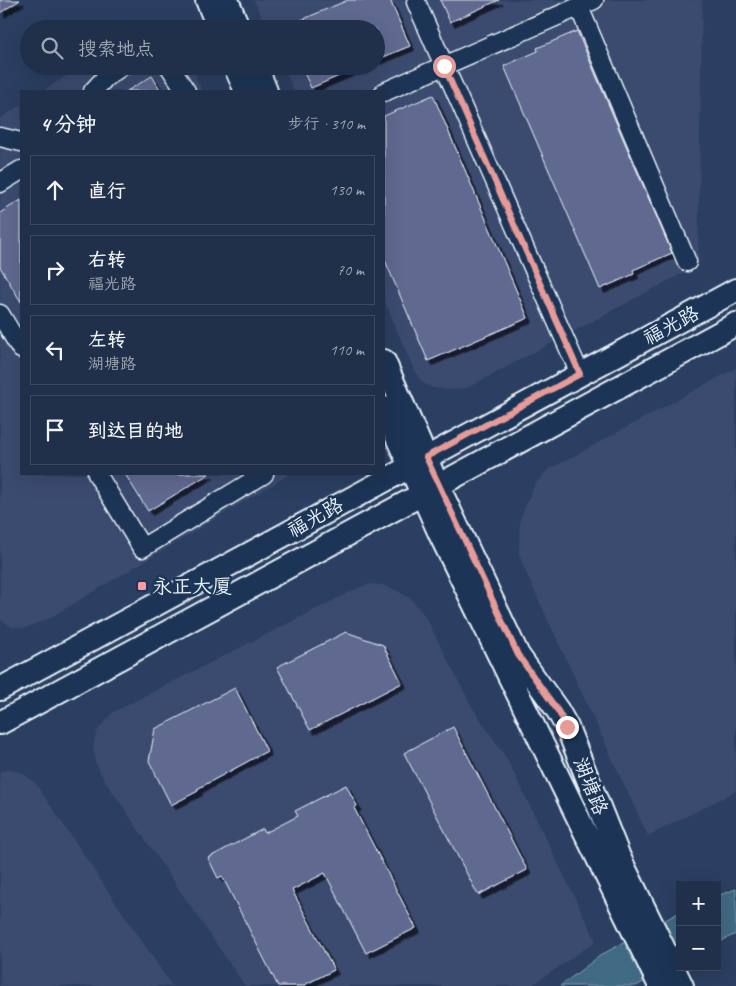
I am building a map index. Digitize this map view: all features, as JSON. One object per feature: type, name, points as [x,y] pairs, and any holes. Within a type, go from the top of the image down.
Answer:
[{"type":"main road","points":[[207,0],[215,20]]},
{"type":"main road","points":[[227,0],[235,20]]},
{"type":"main road","points":[[239,75],[246,90]]},
{"type":"main road","points":[[260,75],[266,90]]},
{"type":"main road","name":"福光路","points":[[0,689],[736,290]]},
{"type":"main road","name":"福光路","points":[[0,723],[736,324]]},
{"type":"main road","name":"湖塘路","points":[[385,364],[417,462]]},
{"type":"main road","name":"湖塘路","points":[[385,410],[417,462],[640,923]]},
{"type":"main road","name":"湖塘路","points":[[430,490],[518,655],[558,711],[567,727],[619,857],[640,923]]},
{"type":"main road","points":[[640,923],[674,984]]},
{"type":"lane","points":[[416,2],[580,374]]},
{"type":"lane","points":[[385,92],[586,3],[687,262]]},
{"type":"lane","points":[[94,90],[109,75]]},
{"type":"lane","points":[[175,75],[185,90]]},
{"type":"lane","points":[[0,137],[20,142]]},
{"type":"lane","points":[[0,183],[20,171]]},
{"type":"lane","points":[[0,314],[20,347]]},
{"type":"lane","points":[[98,475],[142,548],[262,475]]},
{"type":"shaded area","points":[[254,0],[702,0],[698,265],[467,388],[450,390],[433,388],[422,382],[414,370],[385,302],[385,90],[294,90],[287,75],[385,75],[385,20],[263,20]]},
{"type":"shaded area","points":[[68,75],[195,75],[202,90],[45,90]]},
{"type":"shaded area","points":[[20,106],[20,475],[288,475],[48,619],[25,628],[12,627],[0,619],[0,119]]},
{"type":"shaded area","points":[[736,368],[736,791],[648,836],[523,566],[519,554],[520,519],[535,484],[548,470]]},
{"type":"shaded area","points":[[370,584],[382,585],[396,590],[411,599],[425,616],[472,707],[507,759],[596,941],[531,986],[245,986],[102,776],[95,761],[93,746],[97,732],[113,712],[358,588]]},
{"type":"shaded area","points":[[10,769],[24,774],[36,784],[172,986],[0,986],[0,772]]},
{"type":"shaded area","points":[[736,889],[736,934],[721,941],[721,926],[721,895]]},
{"type":"shaded area","points":[[676,914],[676,965],[636,986],[560,986],[601,955]]},
{"type":"building","points":[[0,0],[20,0],[0,13]]},
{"type":"building","points":[[348,0],[390,0],[410,46],[385,56],[385,20],[301,20]]},
{"type":"building","points":[[440,0],[499,0],[450,22]]},
{"type":"building","points":[[577,31],[672,253],[633,270],[634,274],[600,289],[504,66],[538,51],[537,48]]},
{"type":"building","points":[[305,75],[341,75],[311,88]]},
{"type":"building","points":[[152,76],[160,90],[129,90]]},
{"type":"building","points":[[433,95],[528,318],[428,361],[385,260],[385,116]]},
{"type":"building","points":[[20,201],[20,300],[0,267],[0,213]]},
{"type":"building","points":[[126,475],[207,475],[148,511]]},
{"type":"building","points":[[346,632],[383,645],[402,683],[310,730],[277,667]]},
{"type":"building","points":[[235,688],[267,751],[171,805],[149,761],[155,729]]},
{"type":"building","points":[[453,727],[527,870],[478,895],[404,753]]},
{"type":"building","points":[[346,785],[357,806],[354,808],[416,928],[366,953],[325,873],[292,890],[334,970],[302,986],[278,986],[222,876],[218,878],[208,858],[263,829],[265,833],[298,816],[295,811]]},
{"type":"place","name":"永正大厦","points":[[142,586]]},
{"type":"route","points":[[444,66],[580,374],[426,457],[518,655],[558,711],[567,727]]}]
